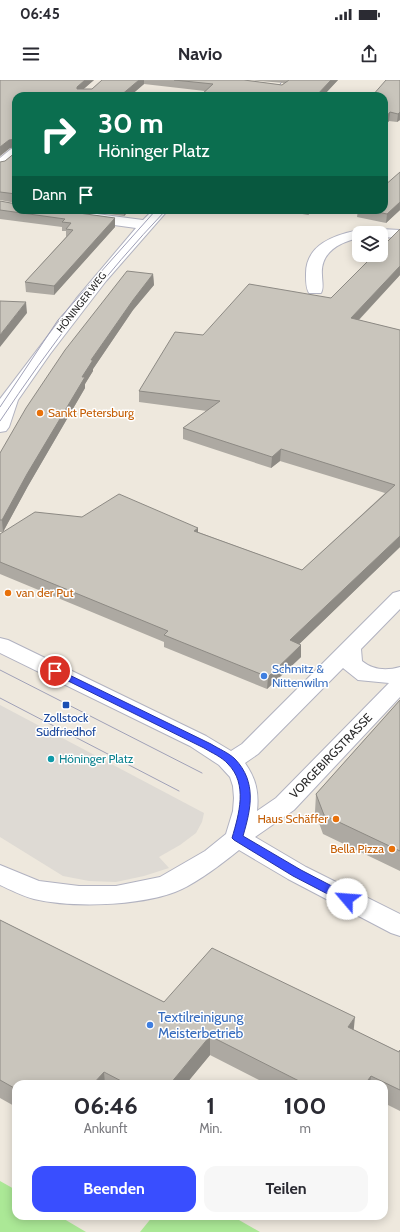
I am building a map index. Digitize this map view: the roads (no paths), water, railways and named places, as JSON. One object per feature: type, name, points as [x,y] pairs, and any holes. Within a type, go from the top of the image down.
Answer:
[{"type":"street","points":[[0,165],[12,155]]},
{"type":"street","points":[[64,214],[147,225]]},
{"type":"street","name":"HÖNINGER WEG","points":[[0,427],[4,404],[66,320],[157,214]]},
{"type":"street","points":[[388,233],[400,234]]},
{"type":"street","points":[[316,290],[314,267],[320,252],[334,241],[352,236]]},
{"type":"street","points":[[232,761],[250,749],[400,597]]},
{"type":"street","points":[[0,645],[218,751],[232,761],[243,779],[246,796],[246,810],[237,838],[201,866],[167,885],[116,895],[80,895],[35,890],[0,874]]},
{"type":"street","points":[[350,649],[351,664],[366,675],[393,676],[400,674]]},
{"type":"street","name":"VORGEBIRGSTRASSE","points":[[237,838],[285,804],[400,684]]},
{"type":"street","points":[[237,838],[297,873],[400,926]]},
{"type":"tram line","points":[[272,92],[284,80]]},
{"type":"tram line","points":[[0,407],[58,320],[152,214]]},
{"type":"tram line","points":[[0,421],[78,312],[121,260],[162,214]]},
{"type":"tram line","points":[[0,670],[202,773]]},
{"type":"tram line","points":[[0,698],[179,791]]},
{"type":"place","name":"Sankt Petersburg","points":[[40,413]]},
{"type":"place","name":"van der Put","points":[[8,593]]},
{"type":"place","name":"Schmitz & Nittenwilm","points":[[264,676]]},
{"type":"place","name":"Zollstock Südfriedhof","points":[[66,705]]},
{"type":"place","name":"Höninger Platz","points":[[51,759]]},
{"type":"place","name":"Haus Schäffer","points":[[336,819]]},
{"type":"place","name":"Bella Pizza","points":[[392,849]]},
{"type":"place","name":"Textilreinigung Meisterbetrieb","points":[[150,1025]]}]
